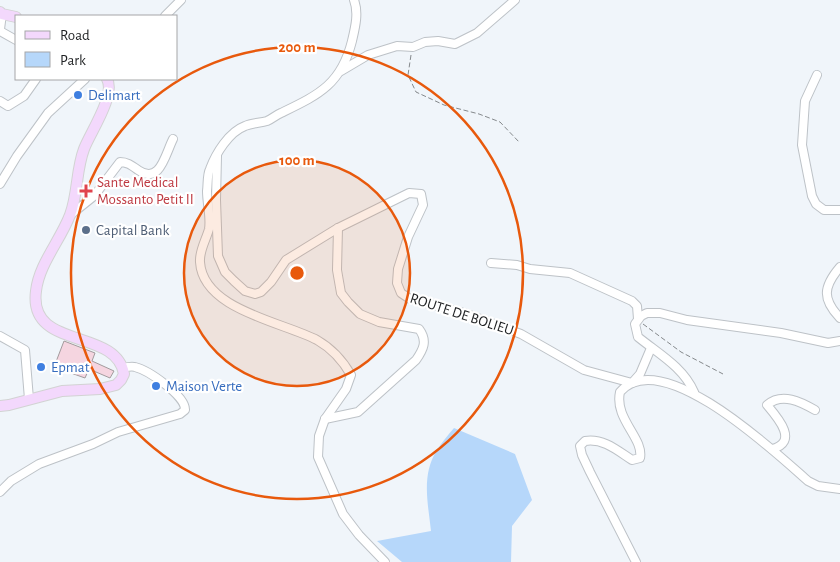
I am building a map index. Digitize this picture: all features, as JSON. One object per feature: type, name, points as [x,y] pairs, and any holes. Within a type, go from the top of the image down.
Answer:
[{"type":"main road","points":[[1,13],[15,17]]},
{"type":"main road","points":[[0,406],[62,391],[100,389],[116,385],[122,380],[123,368],[118,359],[103,347],[58,332],[44,322],[36,308],[36,292],[40,276],[69,216],[76,192],[79,166],[84,150],[107,100],[110,80]]},
{"type":"street","points":[[166,15],[181,0]]},
{"type":"street","points":[[354,0],[357,7],[350,49],[340,71],[330,85],[295,107],[267,121],[244,126],[233,134],[218,153],[209,171],[207,192],[209,229],[199,261],[203,277],[211,290],[236,308],[319,341],[337,356],[351,375],[346,389],[325,419],[319,436],[318,457],[343,514],[358,535],[385,562]]},
{"type":"street","points":[[340,71],[368,55],[397,46],[413,47],[432,41],[455,44],[477,33],[516,0]]},
{"type":"street","points":[[1,13],[0,30],[15,39]]},
{"type":"street","points":[[817,75],[805,101],[802,145],[812,196],[816,204],[824,210],[840,210]]},
{"type":"street","points":[[0,101],[8,106],[24,96],[35,80]]},
{"type":"street","points":[[0,184],[17,156],[48,113],[84,80]]},
{"type":"street","points":[[69,216],[94,196],[120,162],[126,162],[145,174],[152,174],[158,171],[173,139]]},
{"type":"street","name":"ROUTE DE BOLIEU","points":[[218,153],[216,200],[218,256],[225,272],[245,291],[255,294],[261,292],[271,282],[286,260],[338,228],[409,193],[421,194],[423,205],[408,237],[398,269],[397,283],[401,293],[410,299],[464,313],[521,334],[584,370],[632,383]]},
{"type":"street","points":[[325,419],[358,412],[416,360],[423,350],[424,342],[419,330],[379,322],[360,314],[341,293],[337,270],[338,228]]},
{"type":"street","points":[[491,263],[570,273],[586,279],[632,301],[636,306],[638,319]]},
{"type":"street","points":[[840,267],[832,277],[826,292],[831,307],[840,318]]},
{"type":"street","points":[[694,392],[689,381],[678,367],[638,338],[635,324],[647,312],[660,313],[687,320],[781,333],[828,343],[840,342]]},
{"type":"street","points":[[0,336],[24,350],[29,399]]},
{"type":"street","points":[[636,562],[590,472],[580,446],[585,441],[599,441],[616,448],[632,460],[640,458],[640,450],[619,409],[618,400],[623,388],[632,383],[640,374],[651,348]]},
{"type":"street","points":[[0,492],[11,482],[39,464],[93,444],[118,432],[180,414],[185,410],[186,406],[182,400],[164,383],[134,366],[123,368]]},
{"type":"street","points":[[632,383],[651,380],[694,392],[719,407],[772,449],[808,481],[818,486],[840,489]]},
{"type":"street","points":[[772,449],[781,447],[785,441],[785,430],[767,404],[785,398],[802,403],[815,410]]},
{"type":"path","points":[[413,47],[408,75],[416,92],[444,105],[479,114],[500,122],[520,142]]},
{"type":"path","points":[[638,319],[681,352],[723,374]]},
{"type":"green space","points":[[454,428],[515,454],[532,500],[512,526],[511,562],[402,562],[377,541],[431,531],[427,500],[429,469],[437,450]]},
{"type":"building","points":[[64,341],[95,353],[92,361],[114,371],[110,378],[89,369],[85,378],[54,367]]},
{"type":"place","name":"Delimart","points":[[78,95]]},
{"type":"place","name":"Sante Medical Mossanto Petit II","points":[[86,191]]},
{"type":"place","name":"Capital Bank","points":[[86,230]]},
{"type":"place","name":"Epmat","points":[[41,367]]},
{"type":"place","name":"Maison Verte","points":[[156,386]]}]
